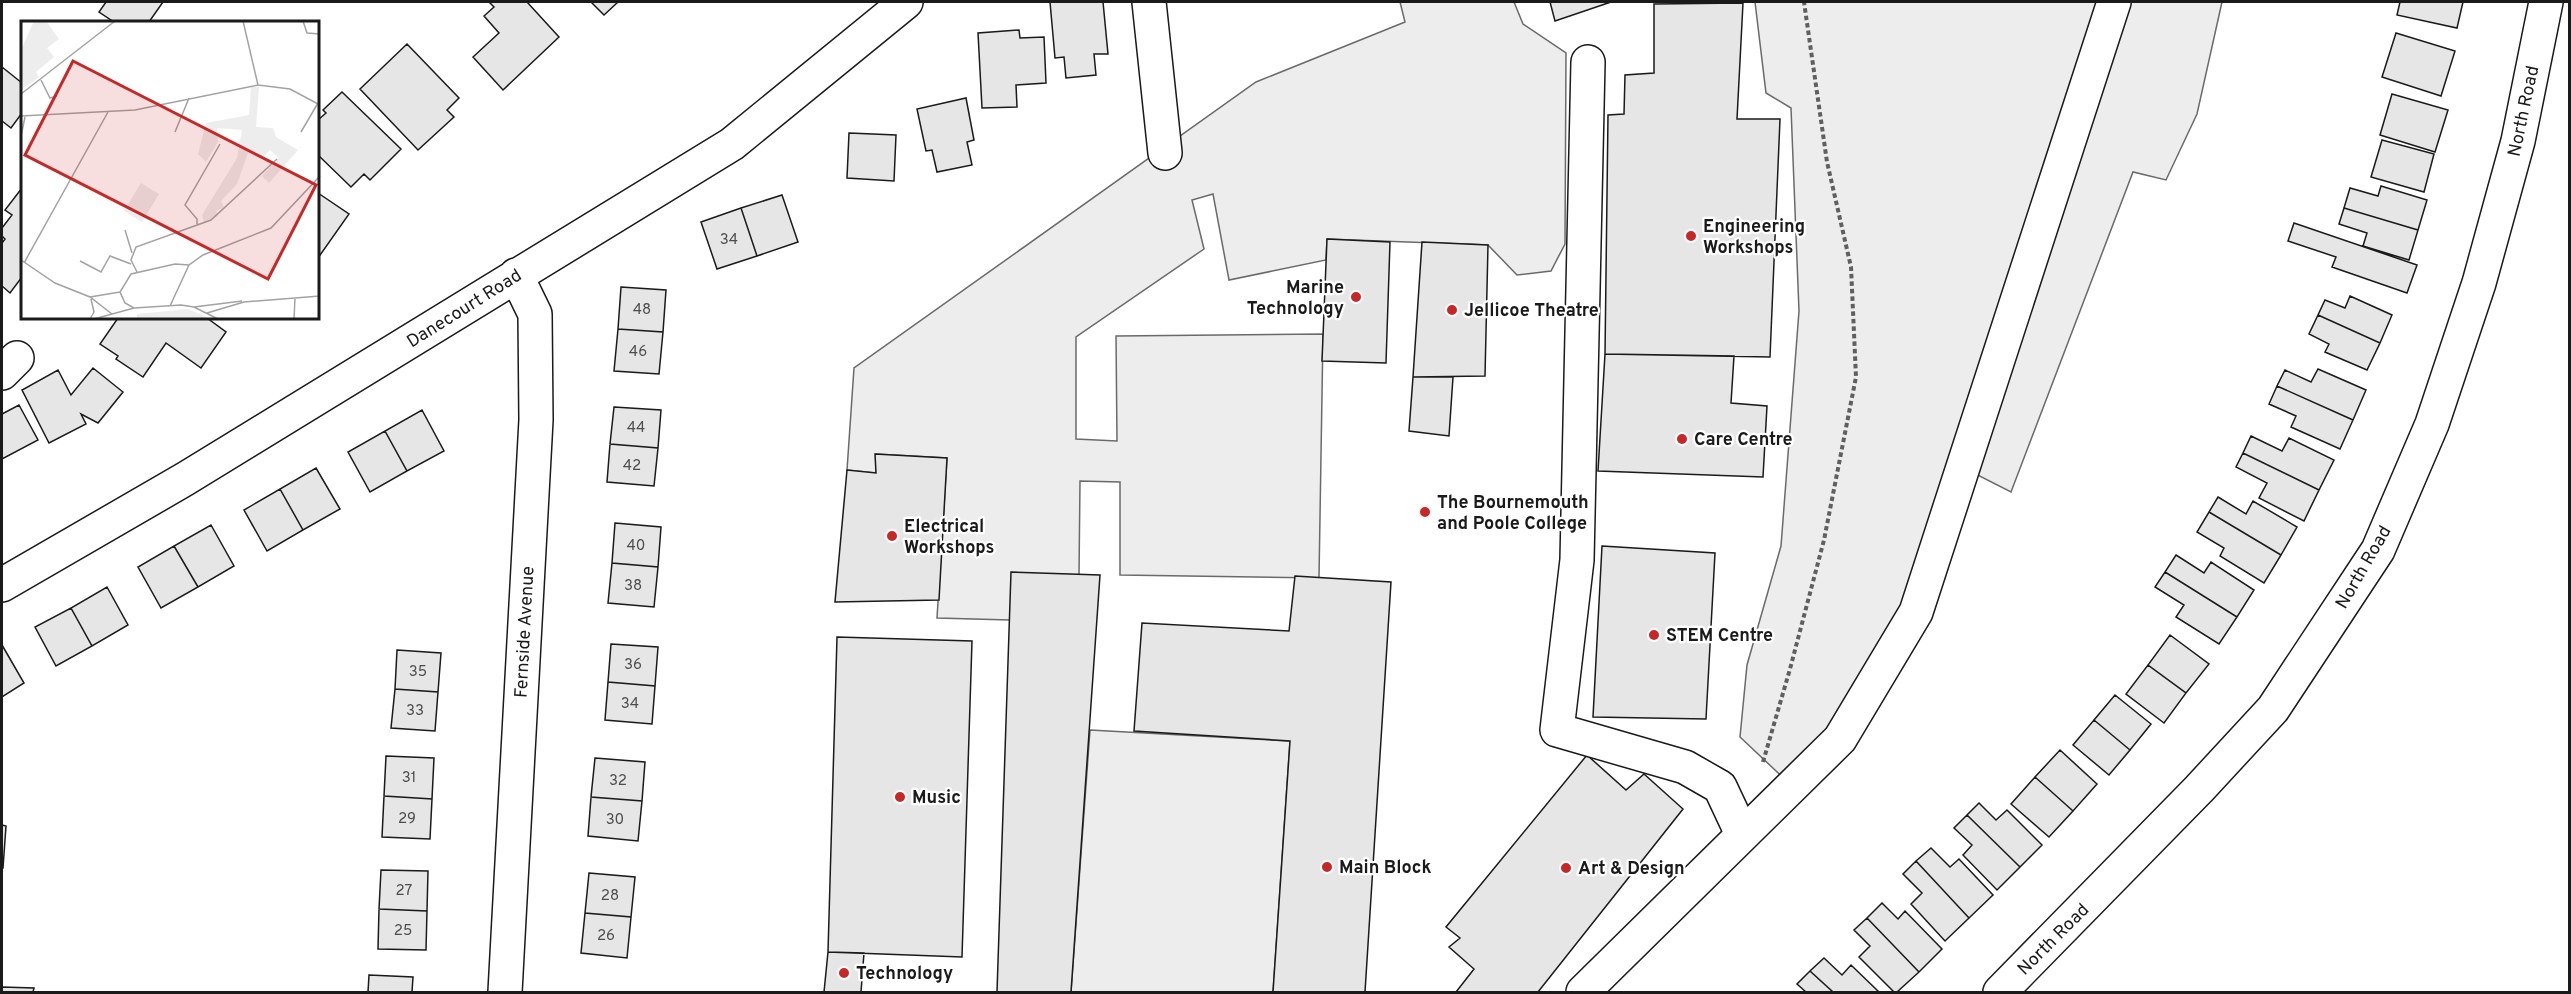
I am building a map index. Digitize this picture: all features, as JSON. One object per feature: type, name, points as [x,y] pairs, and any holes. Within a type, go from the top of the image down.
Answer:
[{"type":"street","name":"Danecourt Road","points":[[2,585],[185,479],[732,144],[906,2]]},
{"type":"street","points":[[1149,2],[1165,153]]},
{"type":"street","points":[[1583,993],[1840,739],[1916,612],[2115,2]]},
{"type":"street","name":"North Road","points":[[2000,993],[2199,789],[2273,709],[2378,550],[2432,424],[2479,283],[2517,141],[2546,2]]},
{"type":"street","points":[[1588,62],[1577,560],[1557,730],[1685,767],[1720,787],[1742,834]]},
{"type":"street","name":"Fernside Avenue","points":[[505,993],[536,420],[535,314],[516,275]]},
{"type":"path","points":[[1761,767],[1824,540],[1856,377],[1851,267],[1827,162],[1804,2]]},
{"type":"shaded area","points":[[1400,2],[1514,2],[1523,24],[1566,53],[1565,244],[1551,271],[1517,275],[1488,245],[1327,239],[1326,260],[1229,280],[1213,194],[1192,200],[1204,249],[1076,337],[1076,439],[1117,441],[1116,336],[1323,334],[1319,578],[1120,575],[1120,482],[1080,481],[1079,575],[1010,620],[937,618],[947,458],[876,454],[876,473],[847,470],[854,368],[1256,82],[1405,22]]},
{"type":"shaded area","points":[[1755,2],[2222,2],[2197,114],[2166,180],[2133,172],[2011,492],[1964,468],[1916,612],[1792,786],[1740,737],[1747,665],[1781,546],[1799,311],[1791,108],[1766,93]]},
{"type":"shaded area","points":[[1090,730],[1290,741],[1273,992],[1071,992]]},
{"type":"building","points":[[106,2],[163,2],[150,21],[112,21],[99,12]]},
{"type":"building","points":[[489,2],[527,2],[559,37],[503,90],[473,57],[499,33],[484,16],[494,7]]},
{"type":"building","points":[[591,2],[618,2],[604,15]]},
{"type":"building","points":[[1050,2],[1103,2],[1108,54],[1094,54],[1096,75],[1066,78],[1064,57],[1055,58]]},
{"type":"building","points":[[1550,2],[1611,2],[1555,21]]},
{"type":"building","points":[[2400,2],[2463,2],[2457,28],[2397,15]]},
{"type":"building","name":"Engineering Workshops","points":[[1743,3],[1737,119],[1780,119],[1770,357],[1605,354],[1608,115],[1624,114],[1625,75],[1654,73],[1654,4]]},
{"type":"building","points":[[1019,30],[1020,38],[1044,37],[1046,83],[1016,85],[1017,107],[982,108],[978,33]]},
{"type":"building","points":[[2396,33],[2455,51],[2441,96],[2382,77]]},
{"type":"building","points":[[407,44],[459,98],[447,110],[454,117],[418,150],[360,89]]},
{"type":"building","points":[[2,67],[21,82],[21,114],[11,128],[2,121]]},
{"type":"building","points":[[342,92],[401,149],[370,180],[364,174],[351,187],[320,157],[320,118],[326,113],[323,110]]},
{"type":"building","points":[[2392,94],[2448,110],[2435,152],[2380,135]]},
{"type":"building","points":[[966,98],[974,140],[967,142],[972,165],[937,172],[932,150],[926,151],[917,109]]},
{"type":"building","points":[[849,133],[896,135],[894,181],[847,178]]},
{"type":"building","points":[[2382,140],[2434,154],[2424,192],[2371,177]]},
{"type":"building","points":[[2381,186],[2427,200],[2418,230],[2344,208],[2350,188],[2378,196]]},
{"type":"building","points":[[21,189],[21,278],[10,293],[2,286],[2,243],[5,239],[2,236],[2,228],[12,215],[5,210]]},
{"type":"building","points":[[320,194],[349,214],[320,255]]},
{"type":"building","points":[[782,195],[798,242],[757,256],[741,208]]},
{"type":"building","points":[[741,208],[757,256],[717,269],[701,222]]},
{"type":"building","points":[[2344,208],[2418,230],[2409,260],[2363,246],[2367,233],[2339,224]]},
{"type":"building","points":[[2294,223],[2417,265],[2407,293],[2332,267],[2336,257],[2288,241]]},
{"type":"building","name":"Marine Technology","points":[[1327,239],[1390,242],[1386,363],[1322,361]]},
{"type":"building","name":"Jellicoe Theatre","points":[[1422,242],[1488,245],[1485,376],[1413,377]]},
{"type":"building","points":[[621,287],[666,290],[663,332],[618,329]]},
{"type":"building","points":[[2350,296],[2392,315],[2380,343],[2318,315],[2325,300],[2345,308]]},
{"type":"building","points":[[2318,315],[2380,343],[2367,370],[2325,352],[2329,344],[2309,334]]},
{"type":"building","points":[[117,320],[210,320],[226,332],[201,368],[166,343],[143,377],[116,359],[118,356],[100,344]]},
{"type":"building","points":[[618,329],[663,332],[659,374],[614,371]]},
{"type":"building","name":"Care Centre","points":[[1605,354],[1734,356],[1731,403],[1767,406],[1763,477],[1598,471]]},
{"type":"building","points":[[93,368],[123,392],[98,423],[81,414],[86,424],[49,443],[22,390],[58,370],[71,395]]},
{"type":"building","points":[[2318,369],[2366,390],[2353,420],[2277,386],[2285,370],[2311,382]]},
{"type":"building","points":[[1413,377],[1453,377],[1449,436],[1409,431]]},
{"type":"building","points":[[2277,386],[2353,420],[2340,449],[2291,427],[2296,416],[2269,404]]},
{"type":"building","points":[[19,405],[38,440],[2,459],[2,414]]},
{"type":"building","points":[[614,407],[661,410],[658,448],[610,444]]},
{"type":"building","points":[[422,410],[444,451],[407,471],[385,431]]},
{"type":"building","points":[[385,431],[407,471],[370,492],[348,452]]},
{"type":"building","points":[[2251,436],[2282,451],[2289,438],[2334,460],[2319,490],[2243,453]]},
{"type":"building","points":[[610,444],[658,448],[654,486],[607,482]]},
{"type":"building","points":[[2243,453],[2319,490],[2304,521],[2259,498],[2267,483],[2236,467]]},
{"type":"building","name":"Electrical Workshops","points":[[875,454],[947,458],[939,600],[835,602],[847,470],[876,473]]},
{"type":"building","points":[[316,468],[340,509],[303,530],[280,489]]},
{"type":"building","points":[[280,489],[303,530],[267,551],[244,510]]},
{"type":"building","points":[[2218,497],[2246,514],[2253,501],[2297,527],[2281,555],[2209,512]]},
{"type":"building","points":[[2209,512],[2281,555],[2264,583],[2220,556],[2224,548],[2197,532]]},
{"type":"building","points":[[615,523],[661,527],[658,567],[612,563]]},
{"type":"building","points":[[211,525],[234,566],[198,587],[174,546]]},
{"type":"building","points":[[174,546],[198,587],[161,608],[138,567]]},
{"type":"building","name":"STEM Centre","points":[[1602,546],[1715,553],[1706,719],[1593,717]]},
{"type":"building","points":[[2176,555],[2204,573],[2211,562],[2254,590],[2237,617],[2165,572]]},
{"type":"building","points":[[612,563],[658,567],[654,607],[608,603]]},
{"type":"building","points":[[1011,572],[1100,575],[1071,992],[997,992]]},
{"type":"building","points":[[2165,572],[2237,617],[2219,644],[2176,617],[2184,605],[2155,587]]},
{"type":"building","name":"Main Block","points":[[1295,576],[1391,582],[1365,992],[1273,992],[1290,741],[1134,731],[1142,623],[1289,631]]},
{"type":"building","points":[[107,587],[128,625],[92,646],[71,608]]},
{"type":"building","points":[[71,608],[92,646],[56,666],[35,627]]},
{"type":"building","points":[[2170,635],[2209,664],[2186,693],[2148,665]]},
{"type":"building","name":"Music","points":[[837,637],[972,641],[962,957],[828,952]]},
{"type":"building","points":[[611,644],[658,647],[655,686],[608,682]]},
{"type":"building","points":[[2,645],[24,683],[2,697]]},
{"type":"building","points":[[397,650],[441,653],[438,692],[395,689]]},
{"type":"building","points":[[2148,665],[2186,693],[2164,723],[2126,694]]},
{"type":"building","points":[[608,682],[655,686],[652,724],[605,720]]},
{"type":"building","points":[[395,689],[438,692],[435,731],[391,728]]},
{"type":"building","points":[[2115,695],[2151,724],[2130,750],[2094,720]]},
{"type":"building","points":[[2094,720],[2130,750],[2109,775],[2073,745]]},
{"type":"building","points":[[2060,750],[2097,784],[2073,811],[2035,777]]},
{"type":"building","name":"Art & Design","points":[[1587,755],[1626,790],[1644,774],[1683,809],[1538,992],[1456,992],[1474,969],[1449,947],[1460,938],[1446,927]]},
{"type":"building","points":[[386,756],[434,758],[432,799],[384,796]]},
{"type":"building","points":[[595,758],[645,762],[642,801],[591,797]]},
{"type":"building","points":[[2035,777],[2073,811],[2049,837],[2011,804]]},
{"type":"building","points":[[384,796],[432,799],[430,839],[382,837]]},
{"type":"building","points":[[591,797],[642,801],[638,841],[588,836]]},
{"type":"building","points":[[1979,803],[1996,820],[2007,810],[2042,845],[2020,867],[1967,815]]},
{"type":"building","points":[[1967,815],[2020,867],[1997,890],[1963,855],[1972,845],[1954,828]]},
{"type":"building","points":[[2,825],[6,826],[3,868],[2,868]]},
{"type":"building","points":[[1931,848],[1950,867],[1959,859],[1993,895],[1969,918],[1916,861]]},
{"type":"building","points":[[1916,861],[1969,918],[1945,941],[1911,904],[1922,893],[1903,874]]},
{"type":"building","points":[[381,870],[428,871],[427,911],[379,909]]},
{"type":"building","points":[[589,873],[635,877],[631,917],[585,913]]},
{"type":"building","points":[[1882,903],[1898,919],[1905,911],[1942,949],[1919,972],[1867,918]]},
{"type":"building","points":[[379,909],[427,911],[426,950],[378,949]]},
{"type":"building","points":[[585,913],[631,917],[627,958],[581,953]]},
{"type":"building","points":[[1867,918],[1919,972],[1897,992],[1894,992],[1859,957],[1870,946],[1854,930]]},
{"type":"building","name":"Technology","points":[[828,952],[864,953],[861,992],[824,992]]},
{"type":"building","points":[[1824,958],[1842,975],[1851,965],[1879,992],[1833,992],[1810,971]]},
{"type":"building","points":[[1810,971],[1833,992],[1806,992],[1797,984]]},
{"type":"building","points":[[369,975],[413,977],[412,992],[368,992]]},
{"type":"building","points":[[2,987],[34,988],[33,992],[2,992]]},
{"type":"place","name":"Engineering Workshops","points":[[1691,236]]},
{"type":"place","name":"Marine Technology","points":[[1356,297]]},
{"type":"place","name":"Jellicoe Theatre","points":[[1452,310]]},
{"type":"place","name":"Care Centre","points":[[1682,439]]},
{"type":"place","name":"The Bournemouth and Poole College","points":[[1425,512]]},
{"type":"place","name":"Electrical Workshops","points":[[892,536]]},
{"type":"place","name":"STEM Centre","points":[[1654,635]]},
{"type":"place","name":"Music","points":[[900,797]]},
{"type":"place","name":"Main Block","points":[[1327,867]]},
{"type":"place","name":"Art & Design","points":[[1566,868]]},
{"type":"place","name":"Technology","points":[[844,973]]}]
